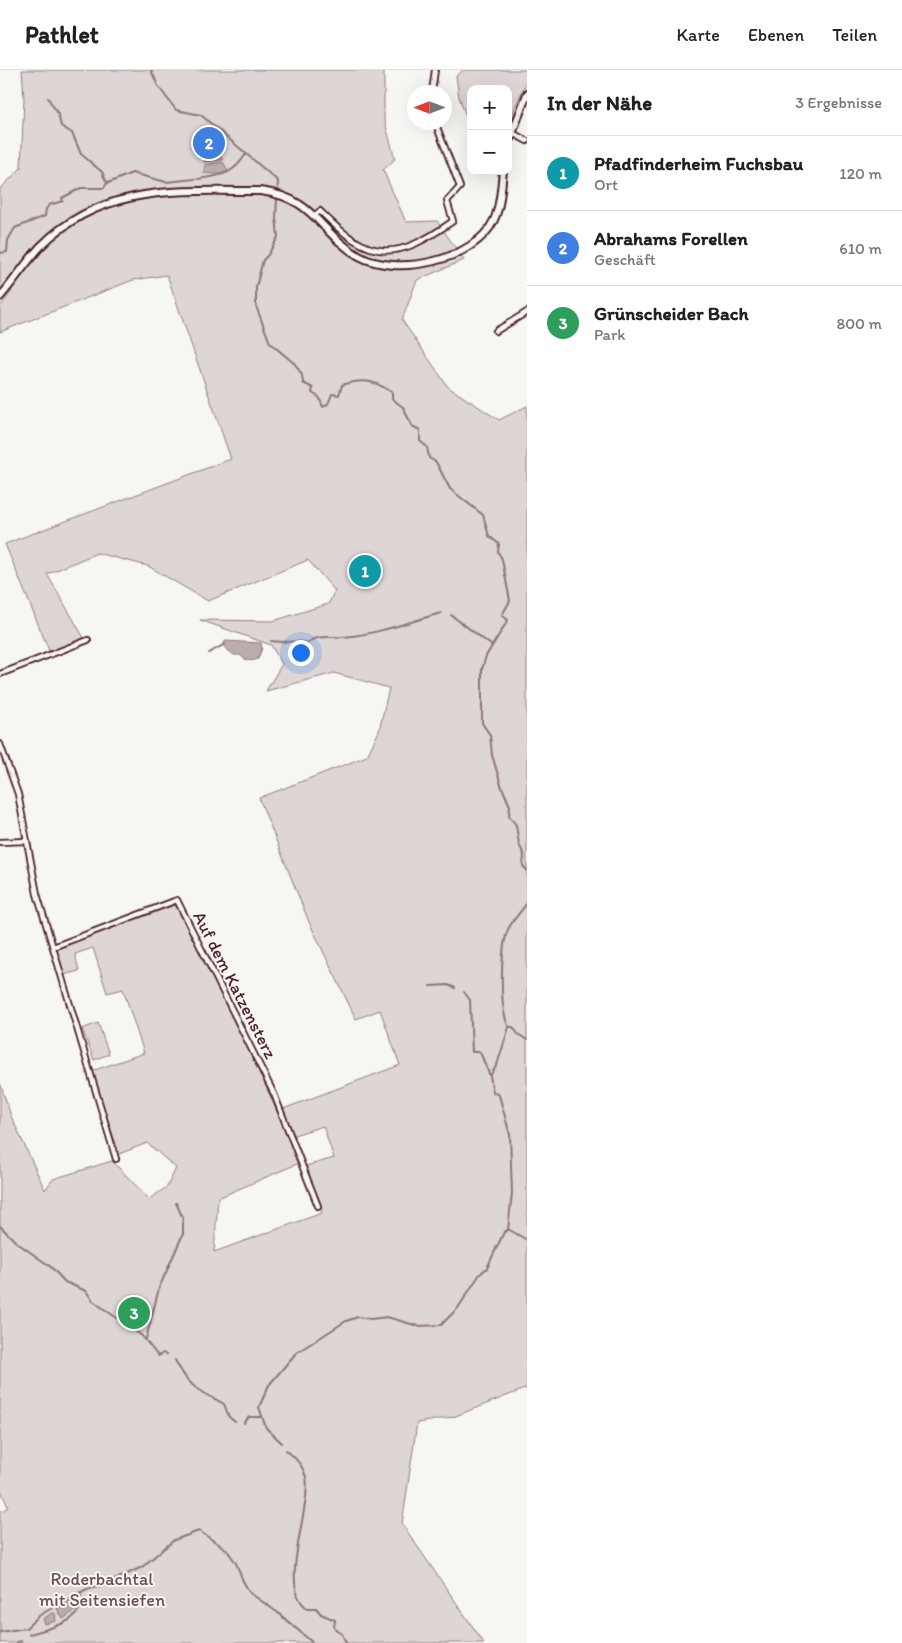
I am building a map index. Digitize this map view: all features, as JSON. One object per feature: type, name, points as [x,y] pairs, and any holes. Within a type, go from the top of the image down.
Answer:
[{"type":"street","points":[[433,85],[434,70]]},
{"type":"street","points":[[512,130],[527,94]]},
{"type":"street","points":[[315,215],[320,211],[339,230],[359,244],[374,250],[394,252],[424,240],[452,221],[447,201],[460,187],[438,130]]},
{"type":"street","points":[[512,133],[527,141]]},
{"type":"street","points":[[0,297],[40,247],[62,227],[82,214],[108,202],[130,196],[164,192],[260,190],[273,193],[302,204],[339,240],[361,257],[399,266],[422,264],[463,250],[484,234],[494,220],[499,203],[502,175]]},
{"type":"street","points":[[496,331],[527,312]]},
{"type":"street","points":[[0,674],[88,640]]},
{"type":"street","points":[[0,744],[18,794],[37,894],[116,1159]]},
{"type":"street","points":[[0,842],[27,841]]},
{"type":"street","name":"Auf dem Katzensterz","points":[[52,947],[177,900],[274,1094],[318,1206]]},
{"type":"green space","name":"Roderbachtal mit Seitensiefen","points":[[22,70],[384,70],[384,119],[395,159],[383,170],[406,222],[437,221],[464,260],[417,280],[402,320],[448,387],[499,420],[527,406],[527,1388],[453,1417],[417,1423],[402,1524],[484,1643],[0,1643],[0,1512],[8,1507],[0,1488],[0,1083],[11,1116],[45,1190],[53,1179],[112,1161],[149,1199],[167,1187],[176,1168],[147,1143],[119,1154],[92,1071],[144,1053],[123,989],[107,993],[93,948],[75,954],[79,971],[63,975],[55,948],[175,905],[225,1000],[299,1163],[218,1198],[214,1252],[322,1213],[306,1166],[334,1158],[323,1126],[294,1135],[283,1109],[400,1065],[380,1010],[356,1019],[309,922],[259,798],[367,756],[379,731],[389,688],[334,673],[266,691],[282,664],[271,645],[200,620],[273,621],[328,604],[335,591],[308,560],[208,601],[148,566],[97,553],[47,574],[84,638],[50,653],[5,544],[231,459],[167,275],[133,280],[0,332],[0,307],[12,291],[6,286],[0,293],[0,189],[21,168],[24,99]]},
{"type":"green space","points":[[463,70],[527,70],[527,81],[512,117],[512,85],[467,85],[467,119],[459,97],[456,76]]},
{"type":"green space","points":[[98,1023],[109,1054],[94,1060],[82,1029]]},
{"type":"shaded area","points":[[217,152],[223,160],[204,162],[206,156]]},
{"type":"shaded area","points":[[223,162],[228,171],[218,174],[203,173],[205,165]]},
{"type":"shaded area","points":[[225,641],[261,643],[262,648],[258,659],[248,660],[240,655],[234,655],[224,647]]},
{"type":"shaded area","points":[[74,1600],[78,1605],[76,1610],[63,1619],[57,1609]]},
{"type":"shaded area","points":[[55,1613],[56,1621],[45,1624],[43,1619]]},
{"type":"waterway","points":[[151,70],[158,86],[176,110],[201,115],[278,181],[276,217],[278,237],[263,260],[256,287],[256,306],[270,343],[295,364],[302,375],[303,383],[313,388],[312,393],[319,397],[323,407],[328,404],[332,394],[339,395],[342,385],[351,382],[372,382],[392,391],[392,399],[403,407],[412,426],[420,430],[420,441],[427,447],[429,458],[436,462],[450,489],[483,515],[489,536],[499,544],[498,552],[502,559],[510,601],[502,615],[508,620],[486,656],[482,669],[482,723],[490,735],[492,755],[510,806],[509,816],[516,825],[519,844],[524,855],[523,866],[527,870]]},
{"type":"waterway","points":[[48,98],[58,114],[61,126],[72,133],[81,154],[102,172],[108,182]]},
{"type":"waterway","points":[[198,179],[231,171],[246,154]]},
{"type":"waterway","points":[[0,253],[7,252],[8,240],[15,228],[45,216],[49,205],[63,201],[62,198],[81,188],[104,188],[106,184],[132,173],[166,182],[195,179]]},
{"type":"waterway","points":[[271,641],[308,643],[320,637],[344,637],[369,633],[441,613]]},
{"type":"waterway","points":[[451,615],[491,645]]},
{"type":"waterway","points":[[209,653],[225,644]]},
{"type":"waterway","points":[[282,1443],[266,1428],[259,1407],[269,1385],[296,1353],[346,1321],[358,1317],[371,1319],[387,1317],[418,1326],[441,1325],[458,1308],[480,1274],[487,1268],[504,1232],[508,1230],[512,1193],[510,1135],[499,1095],[493,1092],[490,1076],[497,1065],[509,1027],[502,996],[503,956],[506,935],[512,922],[527,903]]},
{"type":"waterway","points":[[430,986],[448,985],[455,988]]},
{"type":"waterway","points":[[464,992],[470,1000],[472,1052],[480,1052],[490,1076]]},
{"type":"waterway","points":[[510,1027],[513,1027],[518,1034],[527,1040]]},
{"type":"waterway","points":[[146,1339],[159,1288],[183,1234],[183,1218],[176,1203]]},
{"type":"waterway","points":[[0,1226],[16,1242],[51,1267],[65,1282],[86,1291],[93,1301],[142,1336],[158,1356],[163,1353],[166,1355]]},
{"type":"waterway","points":[[508,1229],[527,1240]]},
{"type":"waterway","points":[[175,1360],[190,1383],[224,1404],[229,1417],[235,1422]]},
{"type":"waterway","points":[[244,1423],[249,1417],[261,1417]]},
{"type":"waterway","points":[[286,1450],[298,1462],[306,1477],[307,1491],[295,1565],[295,1583],[299,1598],[307,1608],[316,1608],[321,1614],[335,1620],[334,1628],[342,1634],[346,1643]]},
{"type":"waterway","points":[[0,1632],[26,1628],[40,1615],[70,1598],[87,1589],[104,1585],[142,1567],[174,1540],[199,1531],[226,1549],[236,1563],[250,1593],[277,1612],[313,1643]]},
{"type":"waterway","points":[[29,1634],[57,1626],[73,1617],[79,1610],[81,1602],[80,1592]]},
{"type":"waterway","points":[[16,1642],[21,1641]]},
{"type":"place","name":"Abrahams Forellen","points":[[209,143]]},
{"type":"place","name":"Pfadfinderheim Fuchsbau","points":[[365,571]]},
{"type":"place","name":"Grünscheider Bach","points":[[134,1313]]}]
